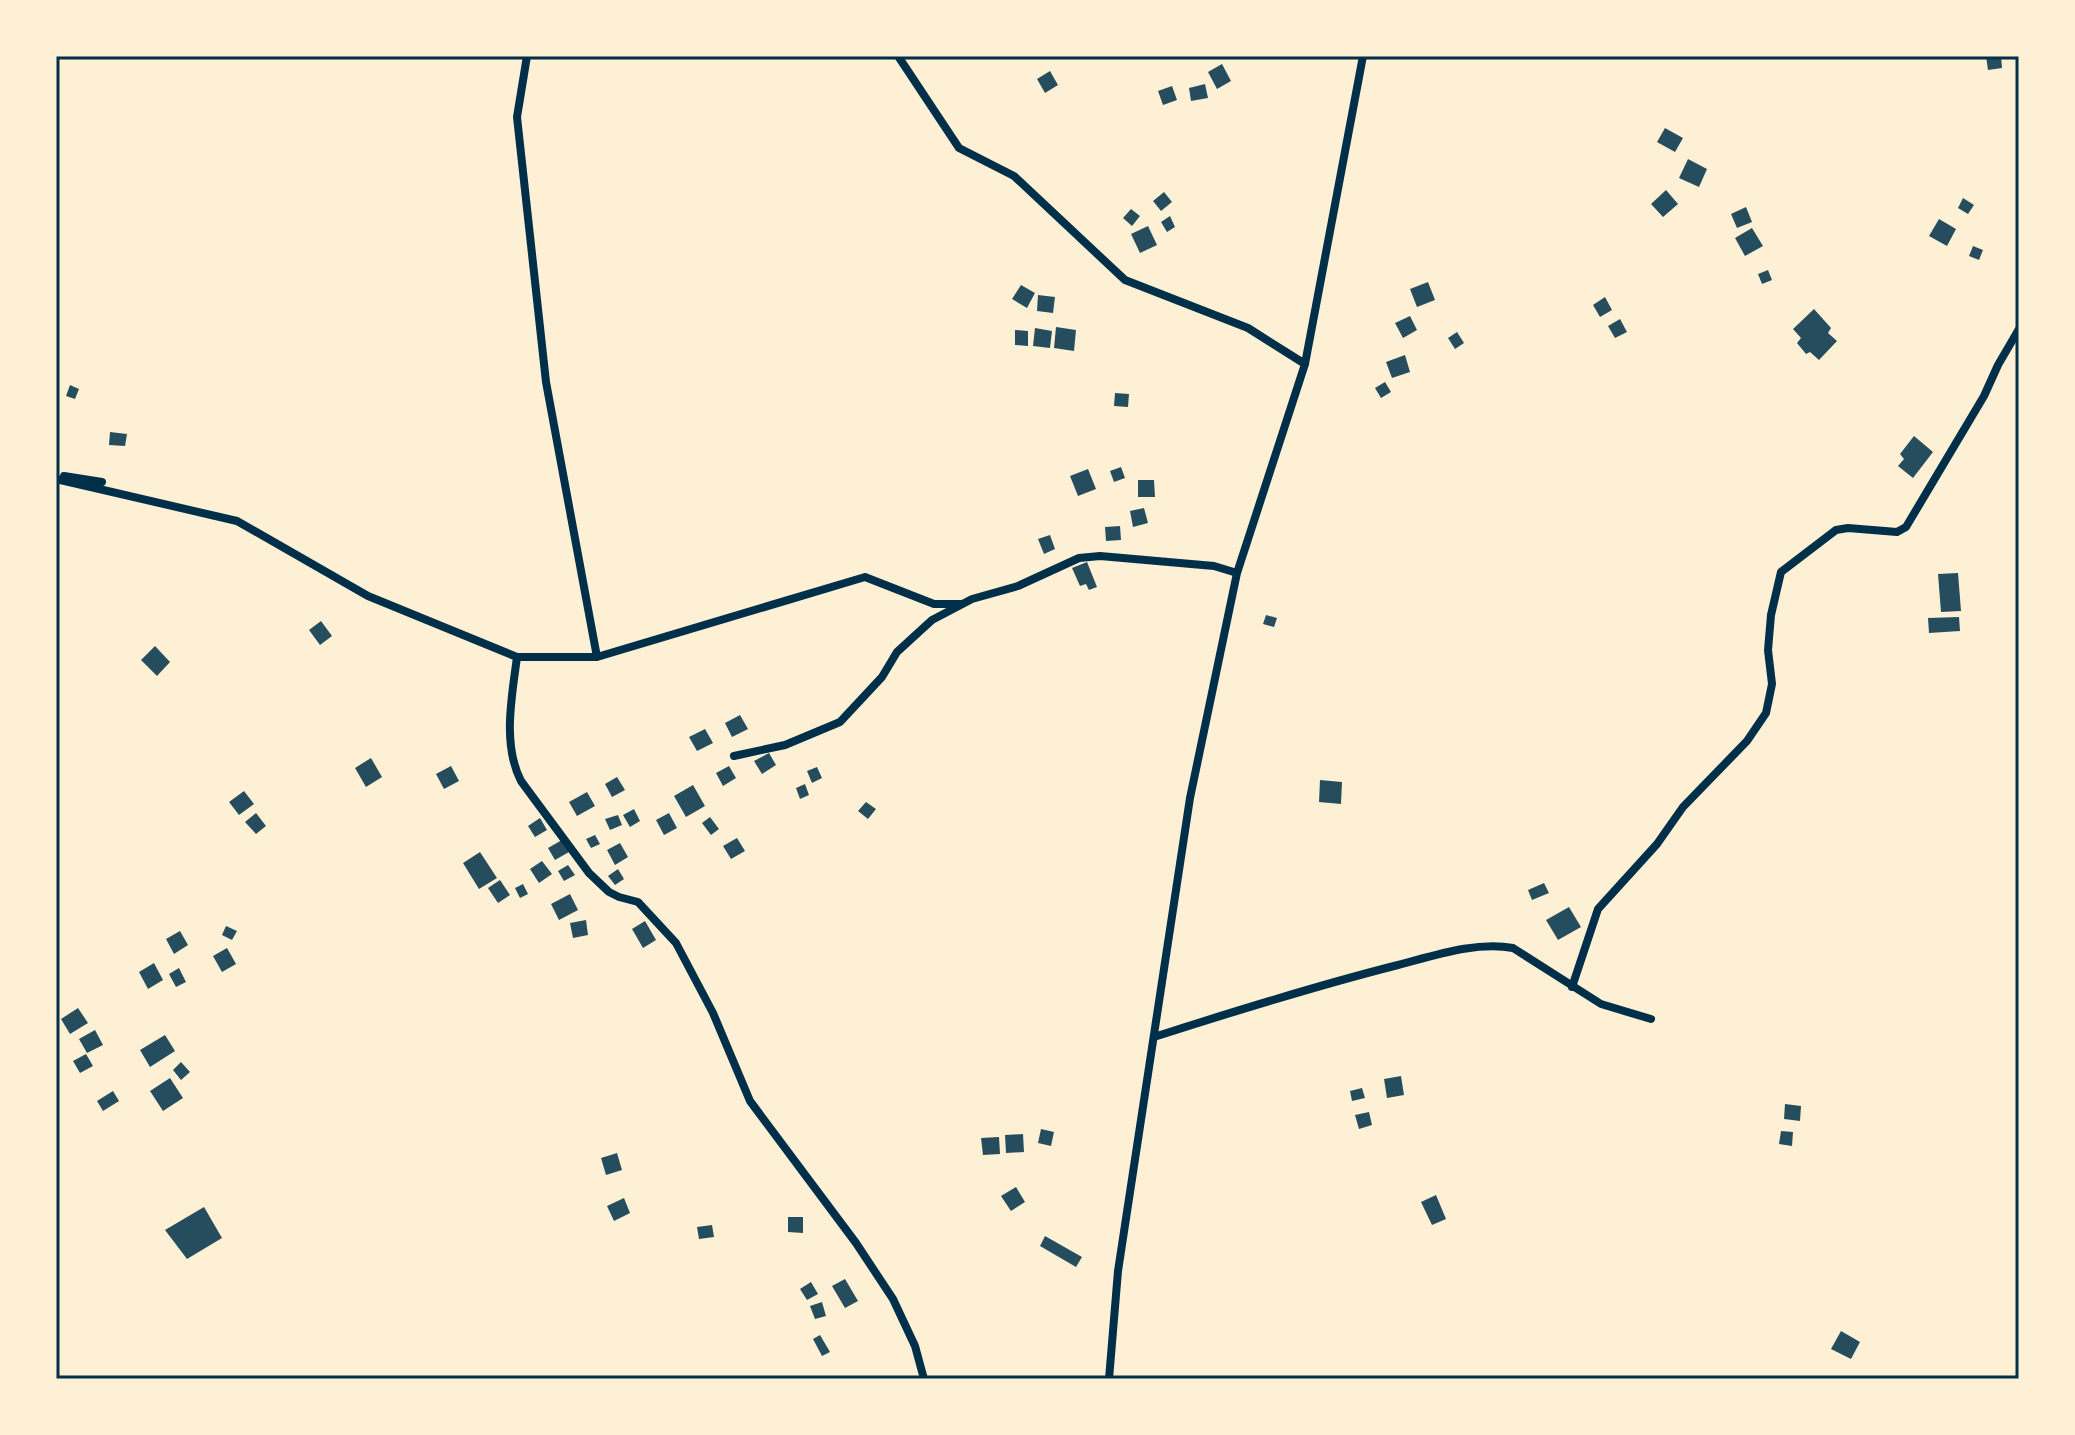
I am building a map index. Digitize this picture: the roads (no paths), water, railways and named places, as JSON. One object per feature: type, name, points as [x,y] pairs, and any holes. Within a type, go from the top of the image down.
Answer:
[{"type":"street","points":[[527,56],[517,117],[546,382],[597,657]]},
{"type":"street","points":[[898,56],[959,148],[1014,176],[1125,280],[1248,328],[1305,364]]},
{"type":"street","points":[[1109,1379],[1118,1271],[1190,798],[1237,573],[1305,364],[1363,56]]},
{"type":"street","points":[[1572,987],[1598,909],[1657,844],[1683,807],[1747,741],[1766,713],[1772,684],[1768,650],[1771,615],[1778,576],[1788,565],[1836,530],[1897,532],[1906,527],[1984,396],[2019,329]]},
{"type":"street","points":[[56,477],[237,521],[368,596],[517,657],[597,657],[865,577],[934,604],[962,604]]},
{"type":"street","points":[[56,477],[102,482]]},
{"type":"street","points":[[734,756],[785,745],[840,722],[882,677],[897,652],[932,620],[962,604],[1018,586],[1079,558],[1214,566],[1237,573]]},
{"type":"street","points":[[517,657],[510,739],[513,766],[521,781],[589,873],[609,892],[638,902],[676,943],[713,1013],[750,1101],[856,1243],[893,1299],[915,1346],[924,1379]]},
{"type":"street","points":[[1154,1037],[1311,987],[1438,955],[1497,945],[1513,948],[1601,1004],[1651,1019]]}]
